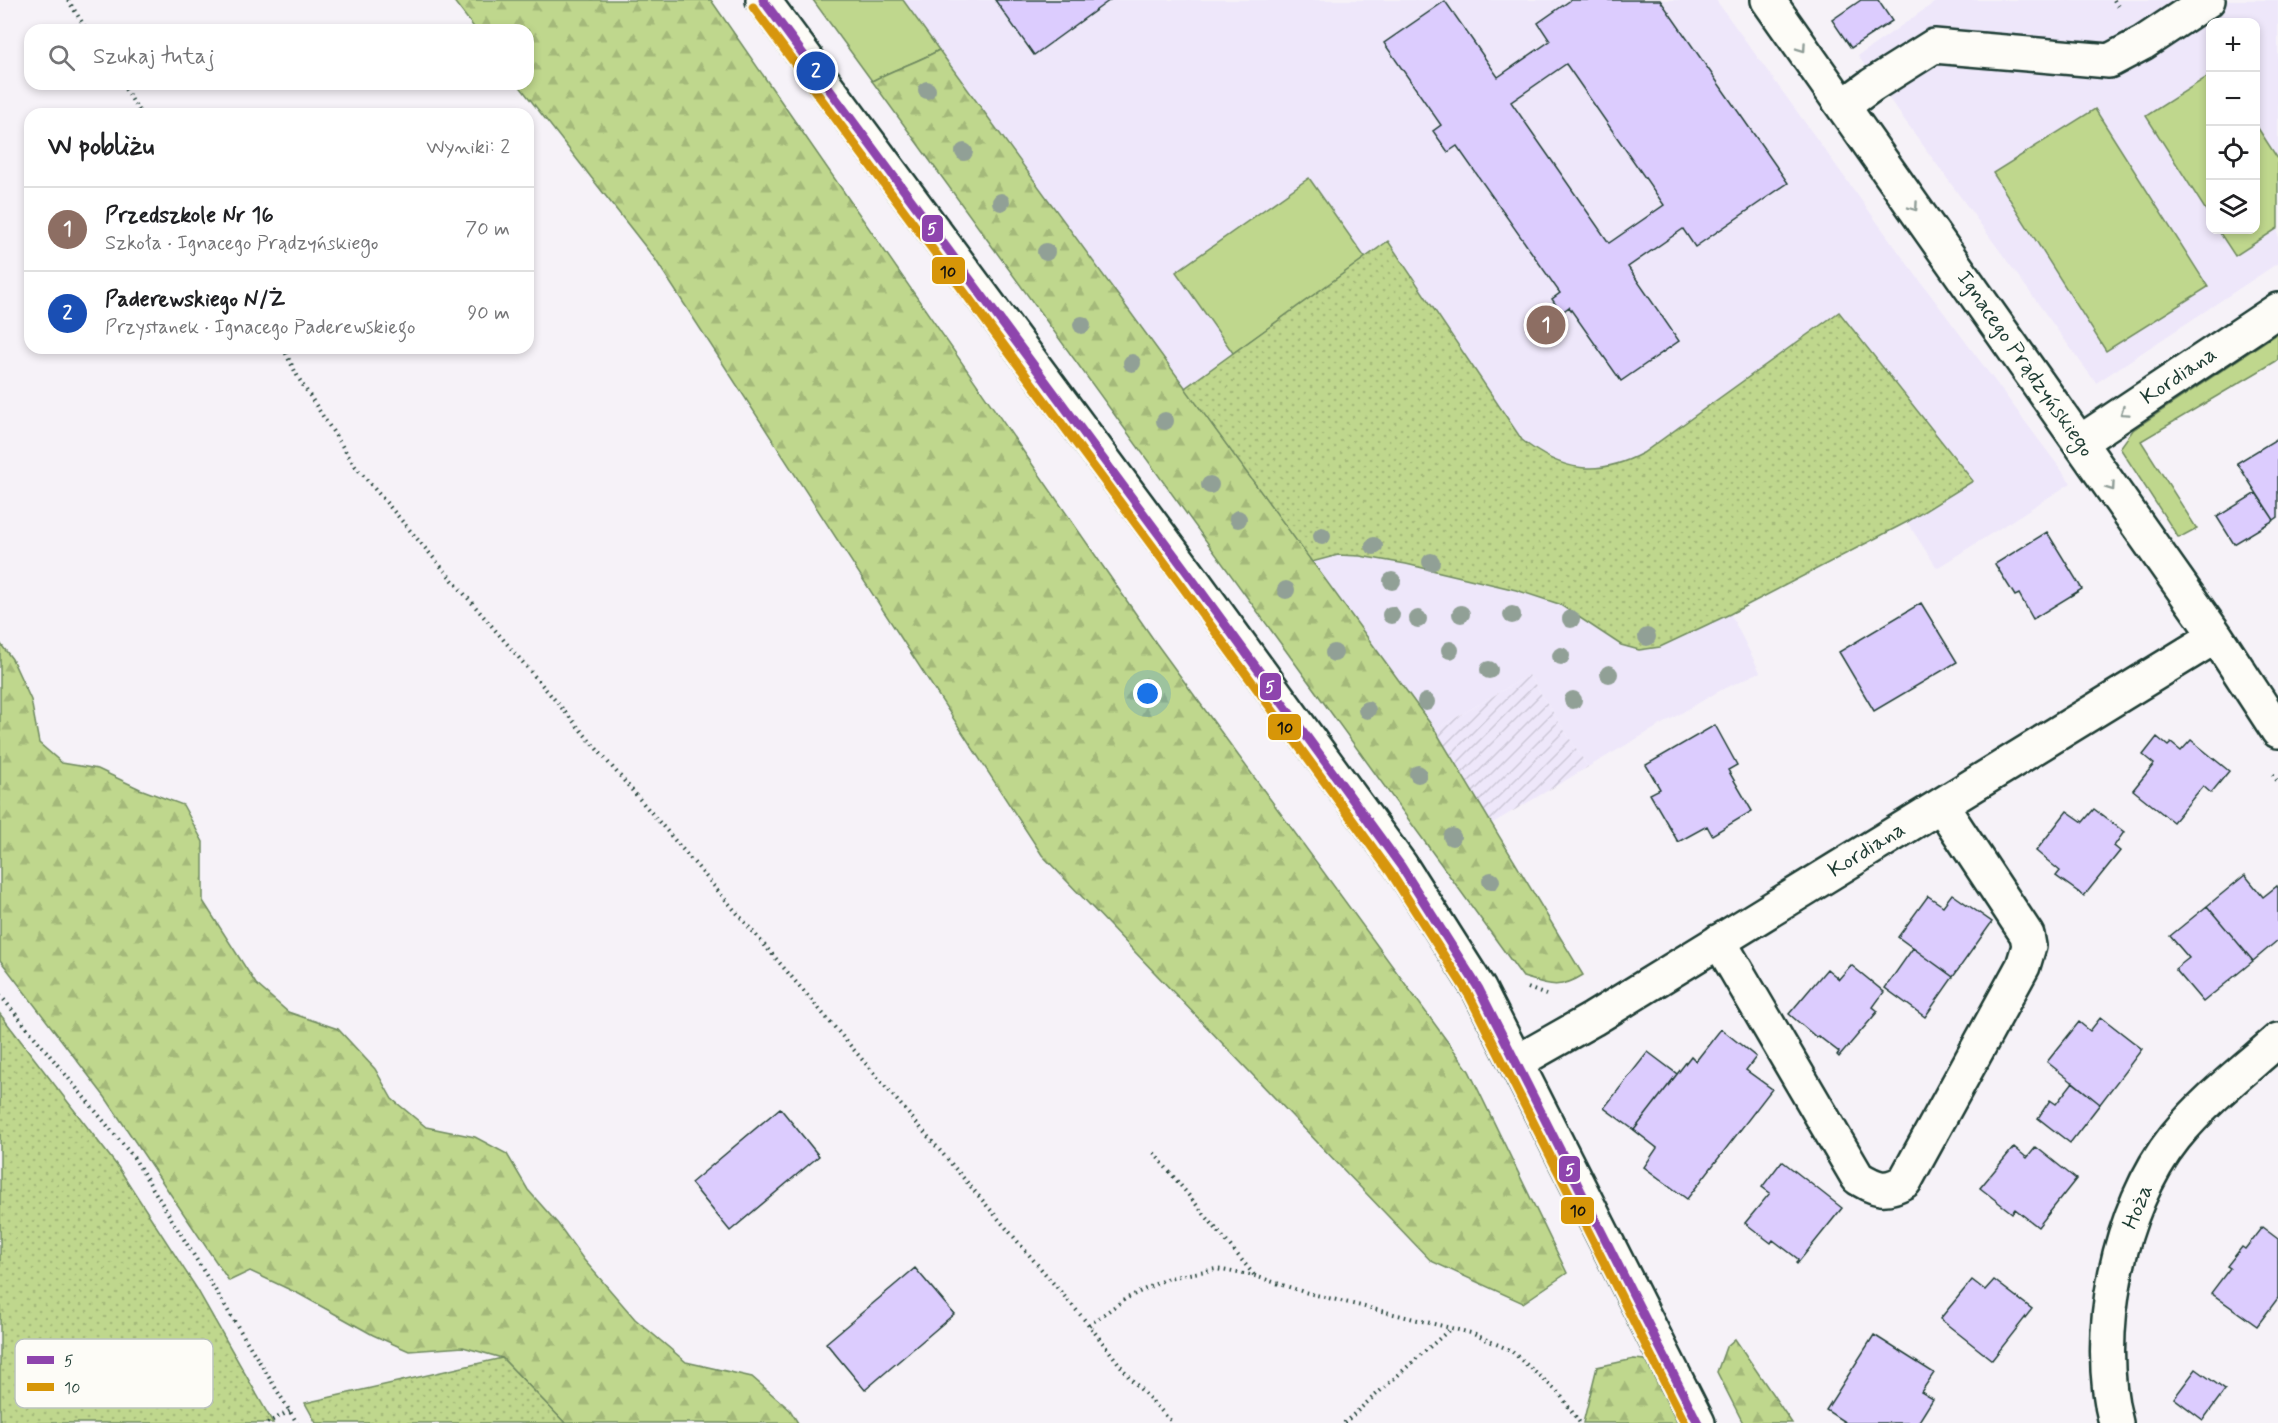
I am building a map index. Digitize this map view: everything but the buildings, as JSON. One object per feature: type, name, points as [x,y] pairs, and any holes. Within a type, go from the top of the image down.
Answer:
[{"type":"street","points":[[763,0],[1192,579],[1401,866],[1479,989],[1698,1423]]},
{"type":"street","name":"Ignacego Prądzyńskiego","points":[[1768,0],[2216,636],[2278,731]]},
{"type":"street","points":[[1843,106],[1934,46],[2109,61],[2143,43],[2208,0]]},
{"type":"street","name":"Kordiana","points":[[2080,442],[2278,310]]},
{"type":"street","name":"Kordiana","points":[[1517,1062],[1719,942],[2216,636]]},
{"type":"street","points":[[1719,942],[1858,1178],[1875,1188],[1893,1188],[1905,1181],[2024,966],[2030,946],[2027,935],[1941,805]]},
{"type":"street","name":"Hoża","points":[[2107,1421],[2109,1383],[2107,1346],[2111,1297],[2125,1239],[2137,1203],[2153,1169],[2175,1137],[2223,1088],[2278,1040]]},
{"type":"path","points":[[69,0],[83,24]]},
{"type":"path","points":[[126,90],[137,108]]},
{"type":"path","points":[[286,354],[299,379],[355,466],[1089,1325],[1130,1378],[1173,1423]]},
{"type":"path","points":[[1526,987],[1552,997]]},
{"type":"path","points":[[0,995],[134,1158],[297,1423]]},
{"type":"path","points":[[1154,1153],[1255,1276]]},
{"type":"path","points":[[1089,1325],[1125,1299],[1168,1278],[1216,1269],[1255,1276],[1304,1292],[1471,1333],[1510,1350],[1558,1393],[1580,1423]]},
{"type":"path","points":[[1344,1423],[1450,1329]]},
{"type":"path","points":[[267,1423],[290,1411]]},
{"type":"shaded area","points":[[903,0],[1716,0],[1906,262],[2071,483],[1937,568],[1907,522],[1730,613],[1760,672],[1721,690],[1588,767],[1529,675],[1435,730]]},
{"type":"shaded area","points":[[1938,0],[2278,0],[2278,263],[2096,383],[1858,56]]},
{"type":"shaded area","points":[[1529,675],[1588,767],[1491,824],[1435,730]]},
{"type":"green space","points":[[453,0],[711,0],[1156,643],[1469,1071],[1567,1273],[1523,1303],[1431,1261],[1042,855],[655,259],[523,90],[534,90],[534,24],[471,24]]},
{"type":"green space","points":[[813,0],[903,0],[939,50],[872,81]]},
{"type":"green space","points":[[939,50],[1435,730],[1583,975],[1567,983],[1554,985],[1523,977],[872,81]]},
{"type":"green space","points":[[2206,78],[2206,211],[2146,116]]},
{"type":"green space","points":[[2095,109],[2208,287],[2106,351],[1993,173]]},
{"type":"green space","points":[[2260,131],[2278,159],[2278,228],[2235,256],[2221,234],[2260,234]]},
{"type":"green space","points":[[1309,178],[1366,259],[1233,353],[1176,272]]},
{"type":"green space","points":[[1388,241],[1522,440],[1551,459],[1566,465],[1595,468],[1627,461],[1643,453],[1839,312],[1973,481],[1907,522],[1730,614],[1660,647],[1639,650],[1621,645],[1559,604],[1516,590],[1406,564],[1360,556],[1338,555],[1312,562],[1185,388]]},
{"type":"green space","points":[[2278,333],[2278,360],[2141,441],[2197,529],[2178,537],[2120,448],[2133,430]]},
{"type":"green space","points":[[0,643],[12,659],[31,700],[39,743],[62,763],[98,769],[140,789],[183,805],[203,842],[203,901],[256,984],[288,1012],[338,1029],[375,1069],[392,1099],[426,1127],[475,1137],[507,1154],[528,1190],[635,1319],[686,1362],[752,1377],[790,1410],[798,1423],[565,1423],[502,1358],[463,1347],[409,1351],[373,1335],[299,1294],[250,1271],[229,1281],[105,1097],[0,960]]},
{"type":"green space","points":[[0,1014],[118,1167],[197,1289],[273,1423],[0,1423]]},
{"type":"green space","points":[[1735,1339],[1792,1423],[1743,1423],[1717,1372],[1726,1347]]},
{"type":"green space","points":[[502,1358],[565,1423],[316,1423],[305,1403]]},
{"type":"green space","points":[[1634,1359],[1667,1362],[1697,1423],[1583,1423],[1597,1367]]},
{"type":"transit line","name":"5","points":[[763,0],[1192,579],[1401,866],[1479,989],[1698,1423]]},
{"type":"transit line","name":"10","points":[[753,7],[1182,586],[1391,873],[1469,995],[1685,1423]]},
{"type":"place","name":"Paderewskiego N/Ż","points":[[816,71]]},
{"type":"place","name":"Przedszkole Nr 16","points":[[1546,325]]}]
